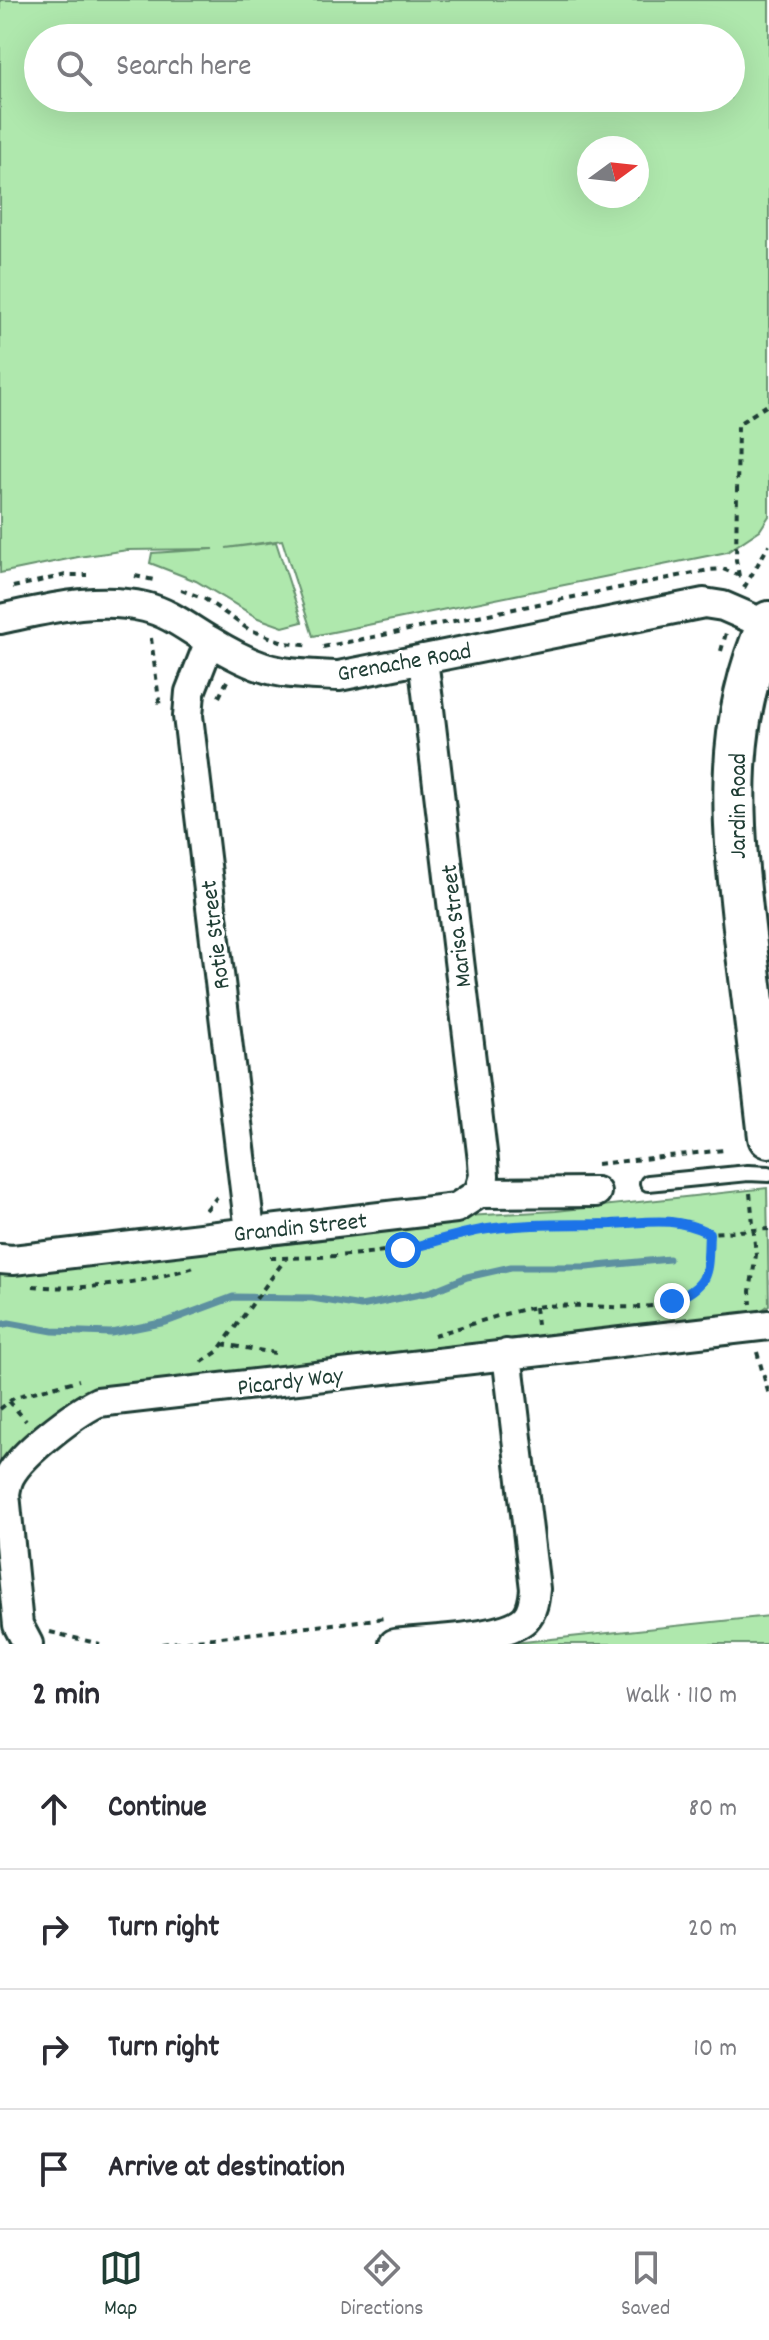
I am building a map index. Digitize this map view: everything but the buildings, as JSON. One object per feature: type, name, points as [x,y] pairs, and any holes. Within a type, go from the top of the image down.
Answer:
[{"type":"street","name":"Grenache Road","points":[[0,619],[70,604],[115,602],[149,608],[183,623],[245,659],[280,672],[339,676],[704,603],[723,606],[768,625]]},
{"type":"street","name":"Jardin Road","points":[[768,625],[744,701],[732,789],[736,855],[769,1137]]},
{"type":"street","name":"Rotie Street","points":[[210,641],[190,692],[188,716],[250,1231]]},
{"type":"street","name":"Marisa Street","points":[[423,659],[483,1161],[484,1176],[479,1193]]},
{"type":"street","name":"Jardin Road","points":[[769,709],[761,754],[759,816],[761,872],[769,933]]},
{"type":"street","name":"Grandin Street","points":[[0,1259],[13,1260],[456,1208],[479,1193],[596,1192]]},
{"type":"street","name":"Picardy Way","points":[[37,1638],[18,1625],[5,1494],[9,1477],[21,1462],[79,1411],[98,1402],[769,1325]]},
{"type":"street","points":[[392,1631],[505,1631],[526,1618],[533,1606],[535,1589],[507,1354]]},
{"type":"lane","points":[[648,1183],[748,1173],[769,1174]]},
{"type":"path","points":[[175,588],[205,599],[248,629],[286,643],[323,647],[709,570],[723,569],[740,576],[736,560],[738,424],[769,404]]},
{"type":"path","points":[[0,590],[66,575],[98,576]]},
{"type":"path","points":[[130,576],[160,582]]},
{"type":"path","points":[[142,635],[152,639]]},
{"type":"path","points":[[258,1258],[403,1250],[484,1229],[530,1225],[666,1220],[689,1223],[709,1233],[769,1229]]},
{"type":"path","points":[[423,1338],[535,1307],[561,1304],[631,1308],[672,1301],[692,1293],[707,1272],[709,1233]]},
{"type":"path","points":[[235,1327],[286,1258]]},
{"type":"path","points":[[26,1286],[51,1288],[150,1281],[198,1266]]},
{"type":"path","points":[[222,1344],[282,1354]]},
{"type":"path","points":[[162,1644],[392,1631]]},
{"type":"path","points":[[37,1638],[100,1644]]},
{"type":"green space","points":[[0,0],[769,0],[769,516],[760,530],[727,552],[313,636],[282,540],[226,548],[276,542],[302,622],[283,627],[258,618],[196,581],[150,563],[152,553],[214,549],[128,550],[0,573]]},
{"type":"green space","points":[[767,1188],[769,1305],[756,1314],[106,1388],[0,1467],[0,1270],[467,1216],[556,1211]]},
{"type":"green space","points":[[769,1616],[769,1644],[504,1644]]},
{"type":"waterway","points":[[0,1325],[9,1323],[53,1331],[111,1333],[166,1322],[233,1297],[312,1298],[361,1306],[430,1292],[467,1277],[511,1267],[587,1267],[669,1259]]},
{"type":"route","points":[[403,1250],[484,1229],[666,1220],[689,1223],[709,1233],[707,1272],[692,1293],[672,1301]]}]
